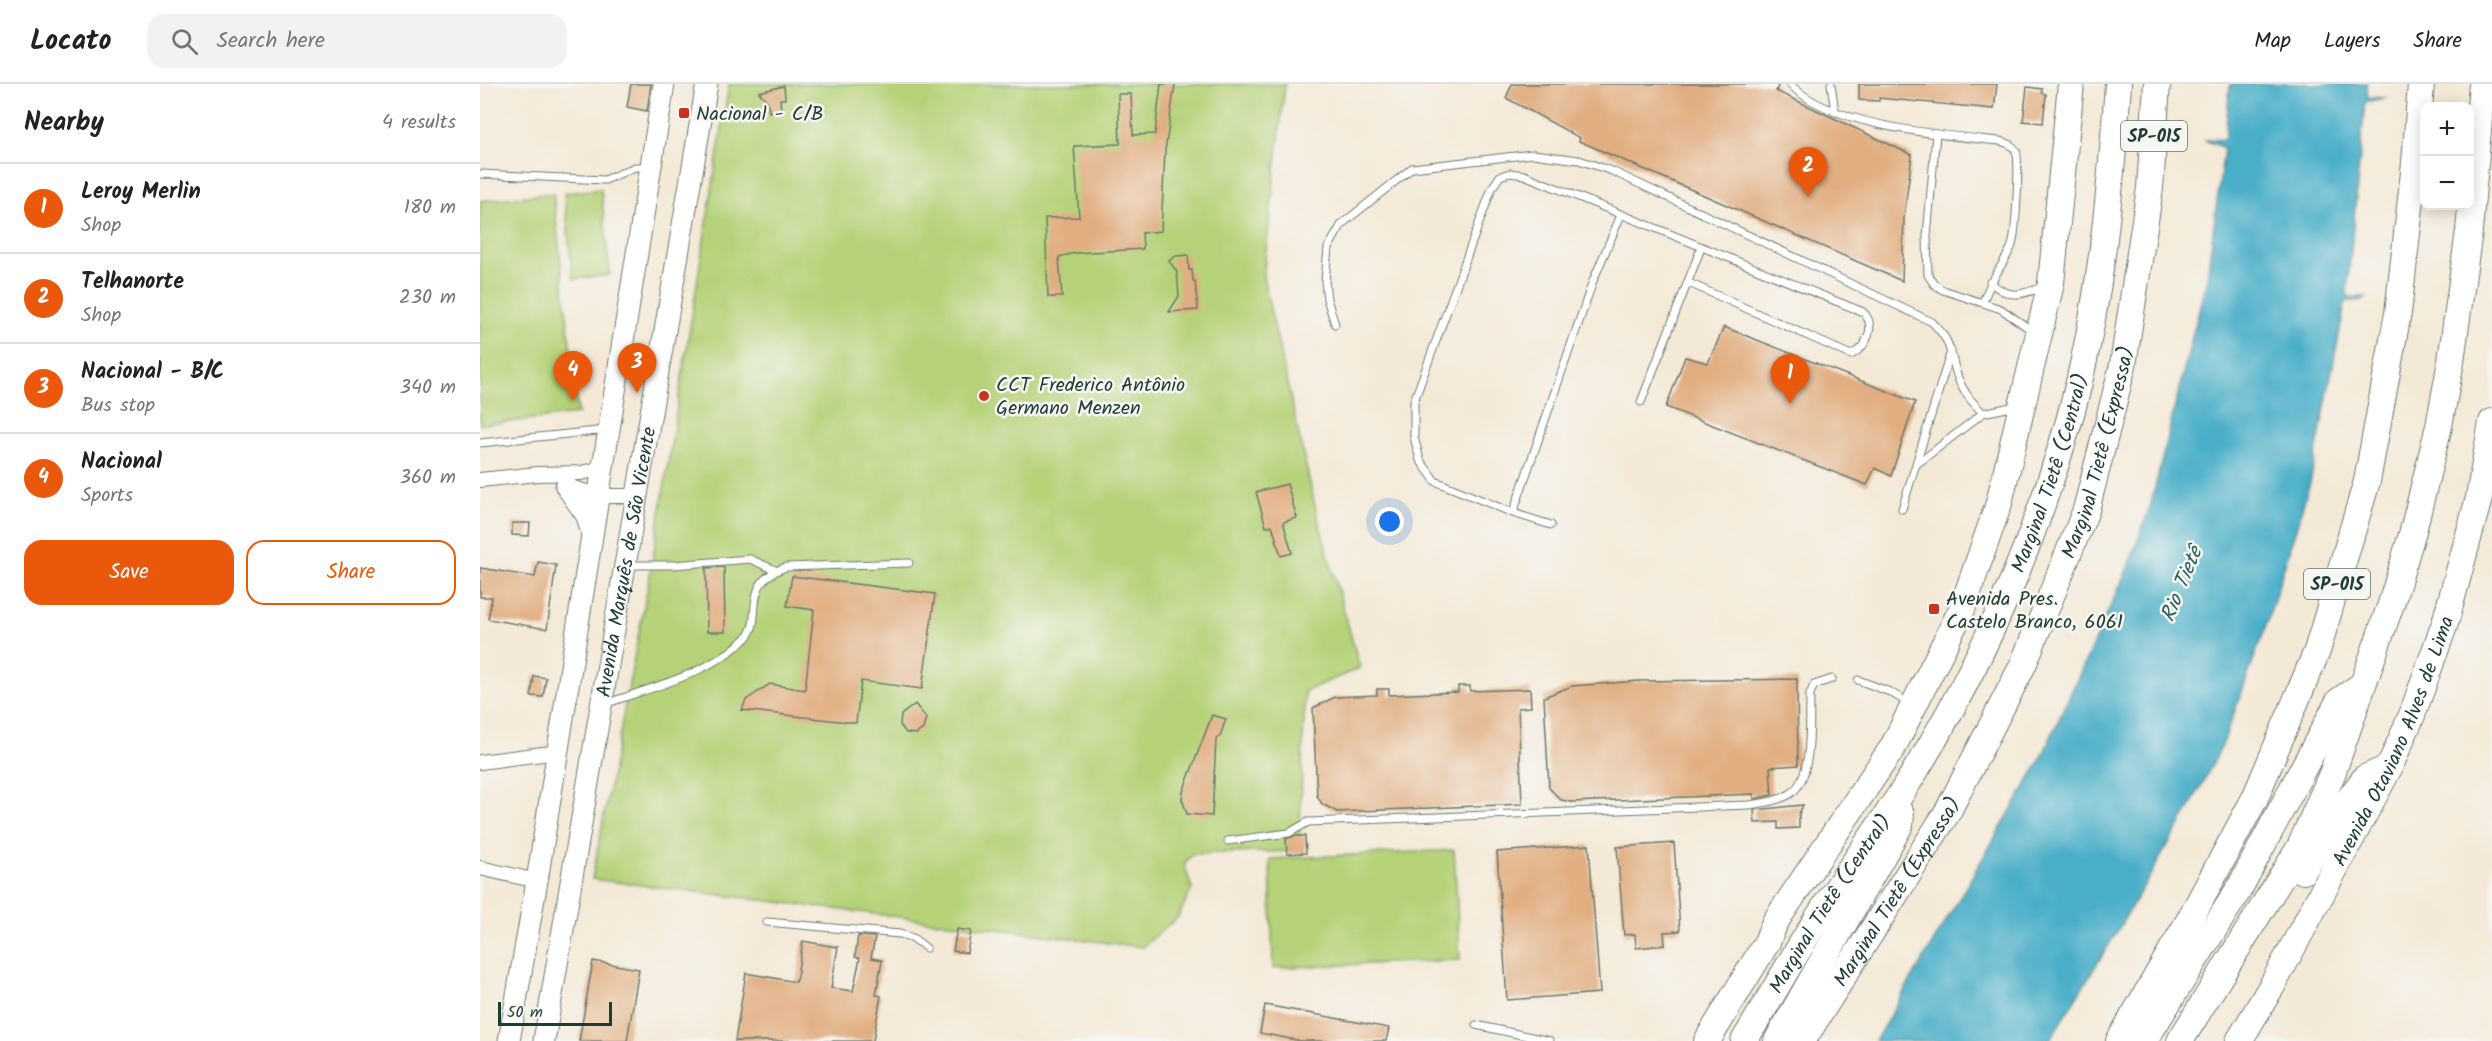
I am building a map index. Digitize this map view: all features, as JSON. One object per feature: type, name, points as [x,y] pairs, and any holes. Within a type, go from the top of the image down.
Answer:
[{"type":"highway","points":[[1692,1041],[1755,944],[1775,922],[1893,747],[1962,609],[1999,503],[2037,334],[2051,284],[2071,84]]},
{"type":"highway","name":"Marginal Tietê (Central)","points":[[1744,1041],[1815,922],[1905,787],[1967,677],[2029,539],[2068,421],[2099,284],[2110,201],[2118,84]]},
{"type":"highway","name":"Marginal Tietê (Expressa)","points":[[1802,1041],[1947,813],[2024,665],[2086,510],[2123,365],[2150,188],[2157,84]]},
{"type":"highway","name":"SP-015","points":[[2119,1041],[2190,919],[2255,798],[2317,651],[2367,481],[2398,313],[2415,164],[2421,84]]},
{"type":"highway","points":[[2180,1041],[2300,847],[2332,774],[2392,601],[2413,531],[2439,426],[2461,302],[2482,84]]},
{"type":"highway","name":"Avenida Otaviano Alves de Lima","points":[[2239,1041],[2273,984],[2389,768],[2412,715],[2486,498],[2492,422]]},
{"type":"highway","points":[[2144,1041],[2240,889],[2339,700],[2363,684]]},
{"type":"highway","points":[[2195,1041],[2224,1001],[2343,807],[2365,778],[2389,768]]},
{"type":"highway","points":[[1777,1041],[1899,825],[1905,787]]},
{"type":"highway","points":[[1707,1041],[1767,942],[1775,922]]},
{"type":"main road","name":"Avenida Marquês de São Vicente","points":[[508,1041],[537,881],[664,84]]},
{"type":"main road","name":"Avenida Marquês de São Vicente","points":[[544,1041],[707,84]]},
{"type":"main road","points":[[566,486],[586,516],[592,531],[591,546]]},
{"type":"street","points":[[480,480],[586,472],[599,467],[604,460]]},
{"type":"street","points":[[538,474],[599,496],[636,496]]},
{"type":"street","points":[[480,762],[558,752]]},
{"type":"street","points":[[480,868],[537,881]]},
{"type":"lane","points":[[1790,84],[1813,103],[1835,112],[1936,134],[2001,141],[2010,144],[2015,149],[2017,157],[2016,196],[2012,247],[1990,282],[1983,302]]},
{"type":"lane","points":[[1831,84],[1835,112]]},
{"type":"lane","points":[[1936,134],[1927,236],[1928,274],[1934,284],[1943,290],[2001,309],[2037,334]]},
{"type":"lane","points":[[1335,324],[1327,299],[1325,281],[1328,248],[1342,224],[1412,168],[1533,154],[1579,160],[1612,171],[1932,322],[1945,335],[1958,378],[1968,397],[1983,413]]},
{"type":"lane","points":[[480,174],[599,180],[609,179],[635,167],[651,167]]},
{"type":"lane","points":[[1551,525],[1513,513],[1435,481],[1420,459],[1414,437],[1414,401],[1492,188],[1500,176],[1510,173],[1524,175],[1863,312],[1870,319],[1871,326],[1861,350],[1851,355],[1689,283]]},
{"type":"lane","points":[[1513,513],[1593,281],[1621,215]]},
{"type":"lane","points":[[1641,402],[1701,248]]},
{"type":"lane","points":[[1990,282],[2006,294],[2013,295],[2051,284]]},
{"type":"lane","points":[[1902,509],[1951,351]]},
{"type":"lane","points":[[1917,464],[1983,413],[2022,405]]},
{"type":"lane","points":[[480,443],[609,430]]},
{"type":"lane","points":[[624,565],[673,565],[750,559],[775,570]]},
{"type":"lane","points":[[600,706],[699,669],[746,639],[758,587],[775,570],[786,567],[909,563]]},
{"type":"lane","points":[[1228,841],[1289,833],[1308,822],[1749,805],[1778,800],[1793,792],[1801,783],[1806,770],[1810,694],[1814,685],[1832,679]]},
{"type":"lane","points":[[1858,680],[1890,692],[1915,707]]},
{"type":"lane","points":[[767,922],[900,934],[913,938],[926,948]]},
{"type":"lane","points":[[1476,1025],[1550,1041]]},
{"type":"green space","points":[[729,84],[1285,84],[1263,277],[1317,515],[1360,668],[1305,691],[1299,851],[1192,854],[1184,864],[1192,889],[1178,917],[1142,947],[592,879],[652,564]]},
{"type":"green space","points":[[601,189],[610,275],[573,279],[564,193]]},
{"type":"green space","points":[[553,193],[578,414],[480,425],[480,201]]},
{"type":"green space","points":[[1454,850],[1460,960],[1273,968],[1270,859]]},
{"type":"water","name":"Rio Tietê","points":[[2230,84],[2367,84],[2368,97],[2387,98],[2365,102],[2347,293],[2349,297],[2367,297],[2364,300],[2348,301],[2345,304],[2311,479],[2267,623],[2222,746],[2188,811],[2049,1041],[1875,1041],[2039,763],[2126,572],[2150,507],[2207,277],[2224,148],[2204,140],[2225,139]]},
{"type":"building","points":[[631,84],[651,84],[647,111],[627,107]]},
{"type":"building","points":[[1161,84],[1175,84],[1165,151],[1161,231],[1142,233],[1143,249],[1075,253],[1059,257],[1062,297],[1048,297],[1045,218],[1079,217],[1074,146],[1120,144],[1118,94],[1131,94],[1133,135],[1155,134]]},
{"type":"building","points":[[1512,84],[1779,84],[1776,91],[1912,155],[1904,217],[1902,281],[1579,141],[1580,138],[1506,98]]},
{"type":"building","points":[[1859,84],[1997,84],[1994,109],[1879,98],[1879,101],[1859,100]]},
{"type":"building","points":[[784,86],[785,99],[780,99],[781,111],[769,112],[768,102],[759,92]]},
{"type":"building","points":[[2027,87],[2042,89],[2042,93],[2046,94],[2043,123],[2023,121]]},
{"type":"building","points":[[1188,255],[1189,270],[1192,270],[1193,281],[1195,281],[1198,310],[1169,312],[1179,296],[1177,272],[1169,261],[1176,256]]},
{"type":"building","points":[[1724,327],[1915,402],[1891,476],[1875,468],[1867,485],[1666,407],[1685,357],[1708,363]]},
{"type":"building","points":[[1287,484],[1297,518],[1283,522],[1292,553],[1281,556],[1272,525],[1266,527],[1256,492]]},
{"type":"building","points":[[512,523],[530,523],[529,536],[512,535]]},
{"type":"building","points":[[538,562],[556,565],[547,629],[488,619],[492,597],[480,597],[480,568],[535,577]]},
{"type":"building","points":[[724,567],[725,632],[707,632],[706,568]]},
{"type":"building","points":[[792,576],[935,594],[922,689],[861,681],[856,723],[742,710],[746,700],[770,684],[805,690],[814,610],[787,606]]},
{"type":"building","points":[[534,676],[546,678],[543,697],[531,696]]},
{"type":"building","points":[[1797,679],[1798,765],[1770,767],[1772,795],[1754,799],[1754,794],[1572,802],[1561,800],[1549,788],[1544,697],[1572,686],[1639,681]]},
{"type":"building","points":[[1458,686],[1470,686],[1470,691],[1530,689],[1531,707],[1518,708],[1522,804],[1337,812],[1322,804],[1317,796],[1313,708],[1335,697],[1377,695],[1377,689],[1389,689],[1389,695],[1458,692]]},
{"type":"building","points":[[915,704],[926,718],[923,729],[916,734],[906,733],[900,725],[901,715]]},
{"type":"building","points":[[1212,715],[1226,719],[1220,736],[1216,740],[1212,816],[1187,814],[1182,799],[1183,792]]},
{"type":"building","points":[[1803,805],[1799,814],[1799,828],[1778,829],[1778,822],[1755,823],[1754,810]]},
{"type":"building","points":[[1305,836],[1306,853],[1287,854],[1286,839]]},
{"type":"building","points":[[1674,843],[1680,931],[1664,932],[1665,945],[1636,948],[1635,934],[1624,935],[1617,847]]},
{"type":"building","points":[[1589,845],[1600,993],[1507,1000],[1497,852]]},
{"type":"building","points":[[957,929],[971,931],[967,953],[953,951]]},
{"type":"building","points":[[858,936],[875,937],[871,958],[882,960],[876,995],[881,996],[873,1041],[735,1041],[746,973],[796,982],[803,941],[838,947],[831,988],[853,991],[860,958],[855,957]]},
{"type":"building","points":[[593,961],[639,969],[627,1041],[579,1041]]},
{"type":"building","points":[[1265,1005],[1389,1028],[1386,1041],[1301,1041],[1260,1033]]},
{"type":"place","name":"Nacional - C/B","points":[[684,113]]},
{"type":"place","name":"Telhanorte","points":[[1808,197]]},
{"type":"place","name":"Nacional - B/C","points":[[637,393]]},
{"type":"place","name":"CCT Frederico Antônio Germano Menzen","points":[[984,396]]},
{"type":"place","name":"Nacional","points":[[573,401]]},
{"type":"place","name":"Leroy Merlin","points":[[1790,404]]},
{"type":"place","name":"Avenida Pres. Castelo Branco, 6061","points":[[1934,609]]}]
